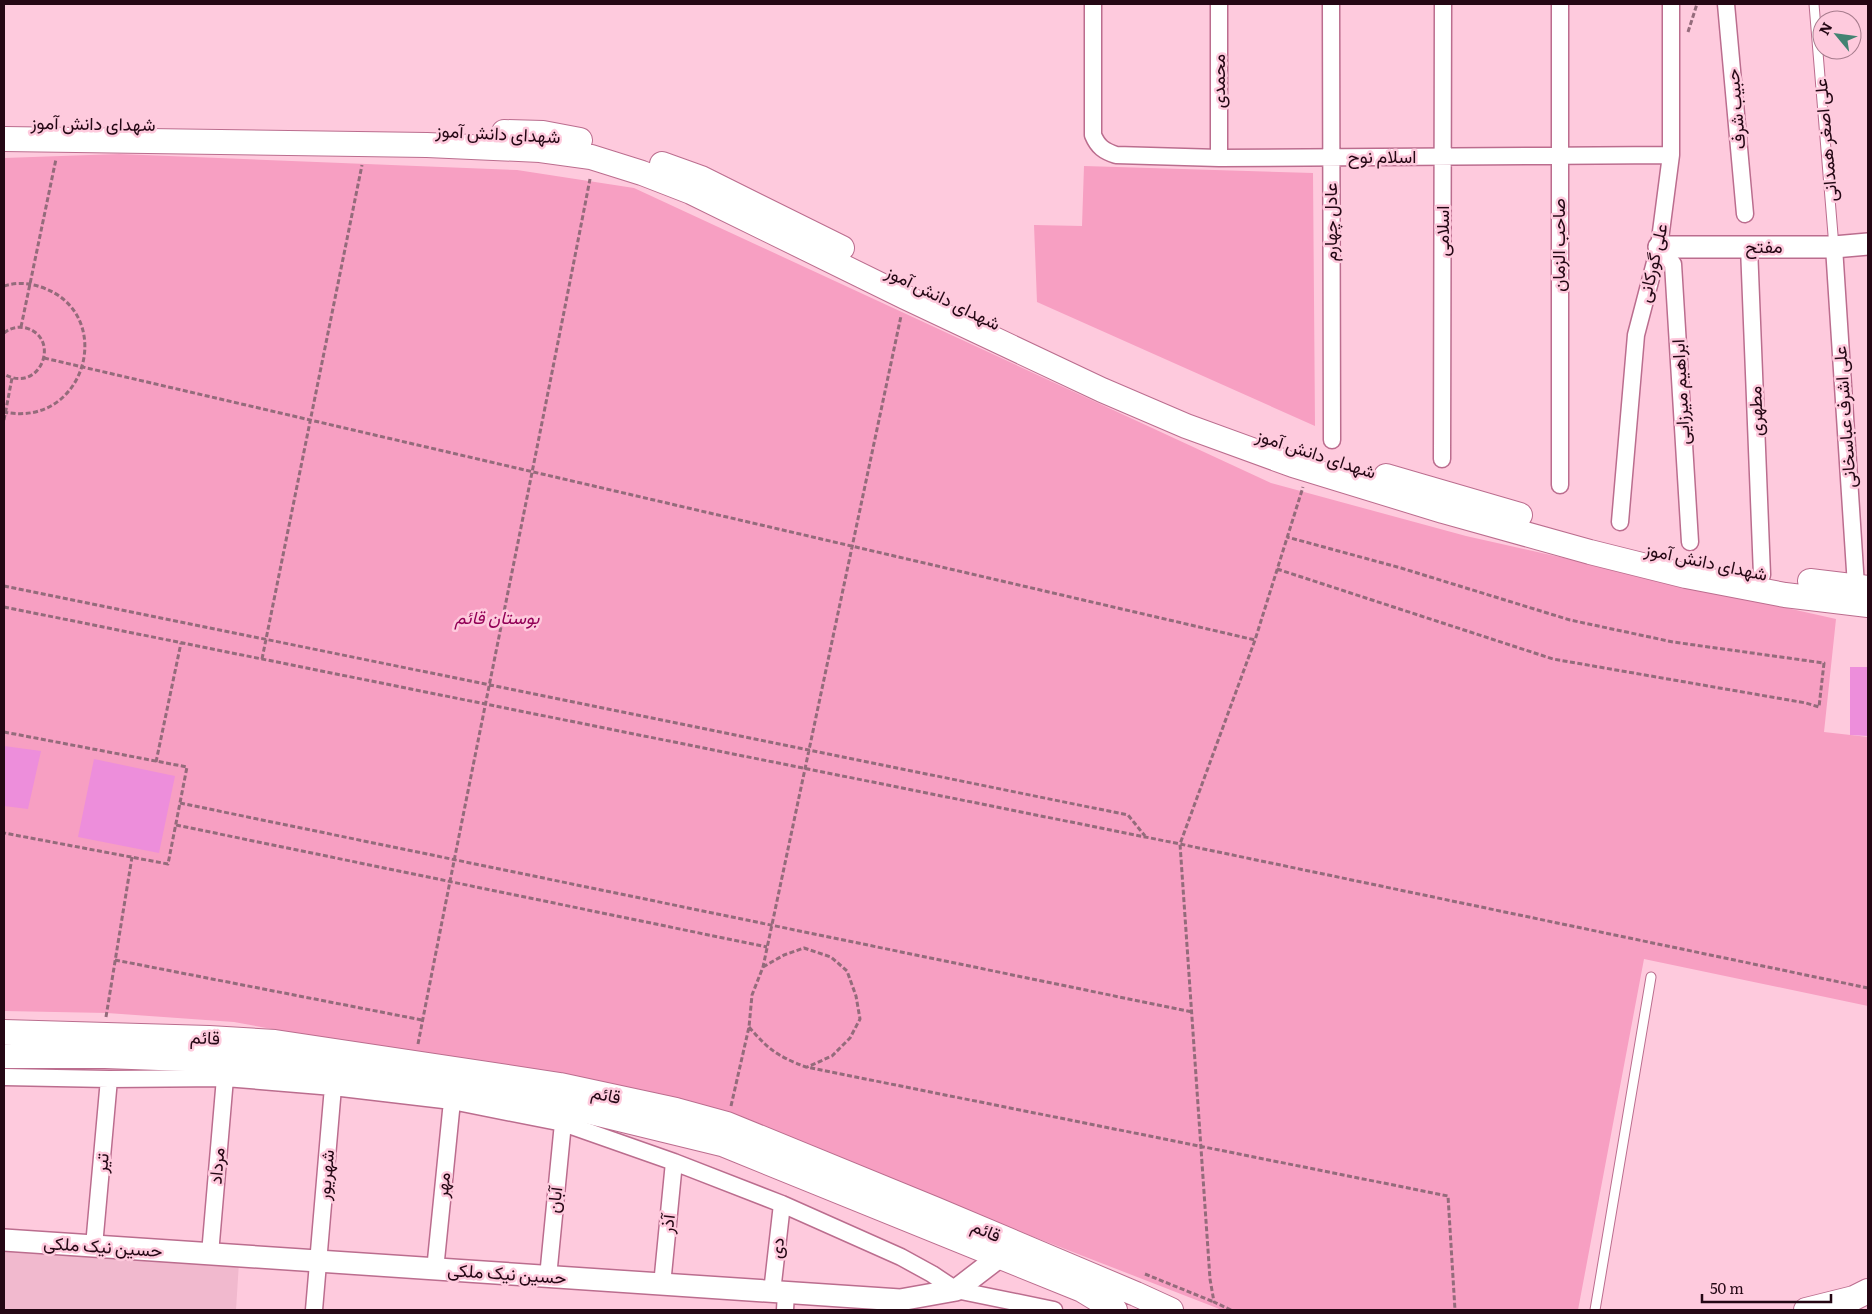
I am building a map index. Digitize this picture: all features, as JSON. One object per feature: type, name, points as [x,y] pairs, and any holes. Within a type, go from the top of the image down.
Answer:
[{"type":"main road","name":"شهدای دانش آموز","points":[[4,123],[543,133],[593,143],[638,155],[701,178],[1031,342],[1204,416],[1328,459],[1556,526],[1690,561],[1761,583],[1864,593]]},
{"type":"main road","points":[[4,139],[427,145],[540,150],[591,157],[642,173],[691,192],[914,302],[1102,390],[1186,426],[1293,465],[1471,518],[1638,564],[1686,576],[1761,583]]},
{"type":"main road","name":"قائم","points":[[4,1032],[209,1038],[275,1042],[560,1085],[676,1110],[727,1124],[935,1209],[1171,1310]]},
{"type":"main road","name":"قائم","points":[[4,1056],[105,1056],[240,1061],[562,1105],[722,1144],[1082,1290],[1115,1310]]},
{"type":"main road","points":[[1806,1310],[1854,1298],[1868,1291]]},
{"type":"street","name":"اسلام نوح","points":[[1093,4],[1092,125],[1097,144],[1105,152],[1116,156],[1218,158],[1671,155]]},
{"type":"street","name":"محمدی","points":[[1218,158],[1219,4]]},
{"type":"street","name":"عادل چهارم","points":[[1331,4],[1332,440]]},
{"type":"street","name":"اسلامی","points":[[1442,459],[1443,4]]},
{"type":"street","name":"صاحب الزمان","points":[[1560,4],[1558,157],[1560,485]]},
{"type":"street","name":"علی گورکانی","points":[[1620,522],[1636,335],[1659,247],[1671,155],[1672,4]]},
{"type":"street","name":"حبیب شرف","points":[[1726,4],[1745,214]]},
{"type":"street","name":"مفتح","points":[[1659,247],[1834,247],[1868,244]]},
{"type":"street","name":"ابراهیم میرزایی","points":[[1659,247],[1673,264],[1690,542]]},
{"type":"street","name":"مطهری","points":[[1749,247],[1761,583]]},
{"type":"street","name":"علی اشرف عباسخانی","points":[[1834,247],[1864,593]]},
{"type":"street","points":[[4,1077],[109,1079],[225,1078],[334,1087],[452,1101],[563,1123],[674,1162],[782,1204],[900,1257],[932,1274],[956,1290],[1054,1310]]},
{"type":"street","name":"مرداد","points":[[210,1254],[225,1078]]},
{"type":"street","name":"تیر","points":[[94,1246],[109,1079]]},
{"type":"street","name":"شهریور","points":[[314,1310],[334,1087]]},
{"type":"street","name":"مهر","points":[[435,1270],[452,1101]]},
{"type":"street","name":"آبان","points":[[548,1277],[563,1123]]},
{"type":"street","name":"آذر","points":[[662,1285],[674,1162]]},
{"type":"street","name":"دی","points":[[781,1298],[782,1204]]},
{"type":"street","name":"حسین نیک ملکی","points":[[4,1240],[662,1285],[781,1298],[900,1305],[956,1290],[999,1257]]},
{"type":"lane","name":"علی اصغر همدانی","points":[[1814,4],[1834,247]]},
{"type":"lane","points":[[1595,1310],[1651,977]]},
{"type":"path","points":[[22,327],[57,157]]},
{"type":"path","points":[[262,659],[362,165]]},
{"type":"path","points":[[414,1062],[590,179]]},
{"type":"path","points":[[4,286],[30,283],[51,291],[69,304],[81,323],[86,345],[83,367],[75,385],[61,400],[44,410],[25,414],[4,412]]},
{"type":"path","points":[[727,1124],[749,1027],[752,995],[763,966],[767,948],[902,315]]},
{"type":"path","points":[[4,333],[14,328],[22,327],[30,330],[42,341],[45,350],[41,366],[36,373],[20,379],[4,374]]},
{"type":"path","points":[[44,358],[1255,640]]},
{"type":"path","points":[[4,420],[12,378]]},
{"type":"path","points":[[1231,1310],[1214,1302],[1210,1279],[1180,844],[1255,640],[1304,486]]},
{"type":"path","points":[[1277,570],[1553,659],[1806,703],[1819,707],[1824,664],[1673,642],[1570,620],[1401,568],[1287,537]]},
{"type":"path","points":[[4,586],[1128,815],[1145,837]]},
{"type":"path","points":[[4,607],[1180,844],[1868,988]]},
{"type":"path","points":[[156,762],[181,643]]},
{"type":"path","points":[[4,732],[187,767],[168,864],[4,833]]},
{"type":"path","points":[[180,803],[454,858],[1192,1012]]},
{"type":"path","points":[[176,825],[767,948]]},
{"type":"path","points":[[103,1035],[132,857]]},
{"type":"path","points":[[763,966],[784,955],[804,948],[831,957],[847,971],[856,996],[860,1019],[850,1038],[832,1056],[806,1067]]},
{"type":"path","points":[[116,960],[422,1020]]},
{"type":"path","points":[[749,1027],[765,1045],[784,1059],[806,1067],[1448,1196],[1455,1310]]},
{"type":"shaded area","points":[[4,1244],[239,1262],[236,1310],[4,1310]]},
{"type":"green space","name":"بوستان قائم","points":[[119,154],[517,170],[634,188],[1271,483],[1466,536],[1836,619],[1824,732],[1868,737],[1868,1006],[1644,959],[1578,1310],[1222,1310],[700,1107],[234,1022],[107,1013],[4,1011],[4,158]]},
{"type":"green space","points":[[1084,166],[1313,173],[1315,426],[1037,302],[1034,225],[1082,226]]},
{"type":"building","points":[[1850,667],[1868,667],[1868,736],[1850,735]]},
{"type":"building","points":[[4,746],[41,751],[28,809],[4,806]]},
{"type":"building","points":[[94,759],[175,776],[159,853],[78,837]]}]
